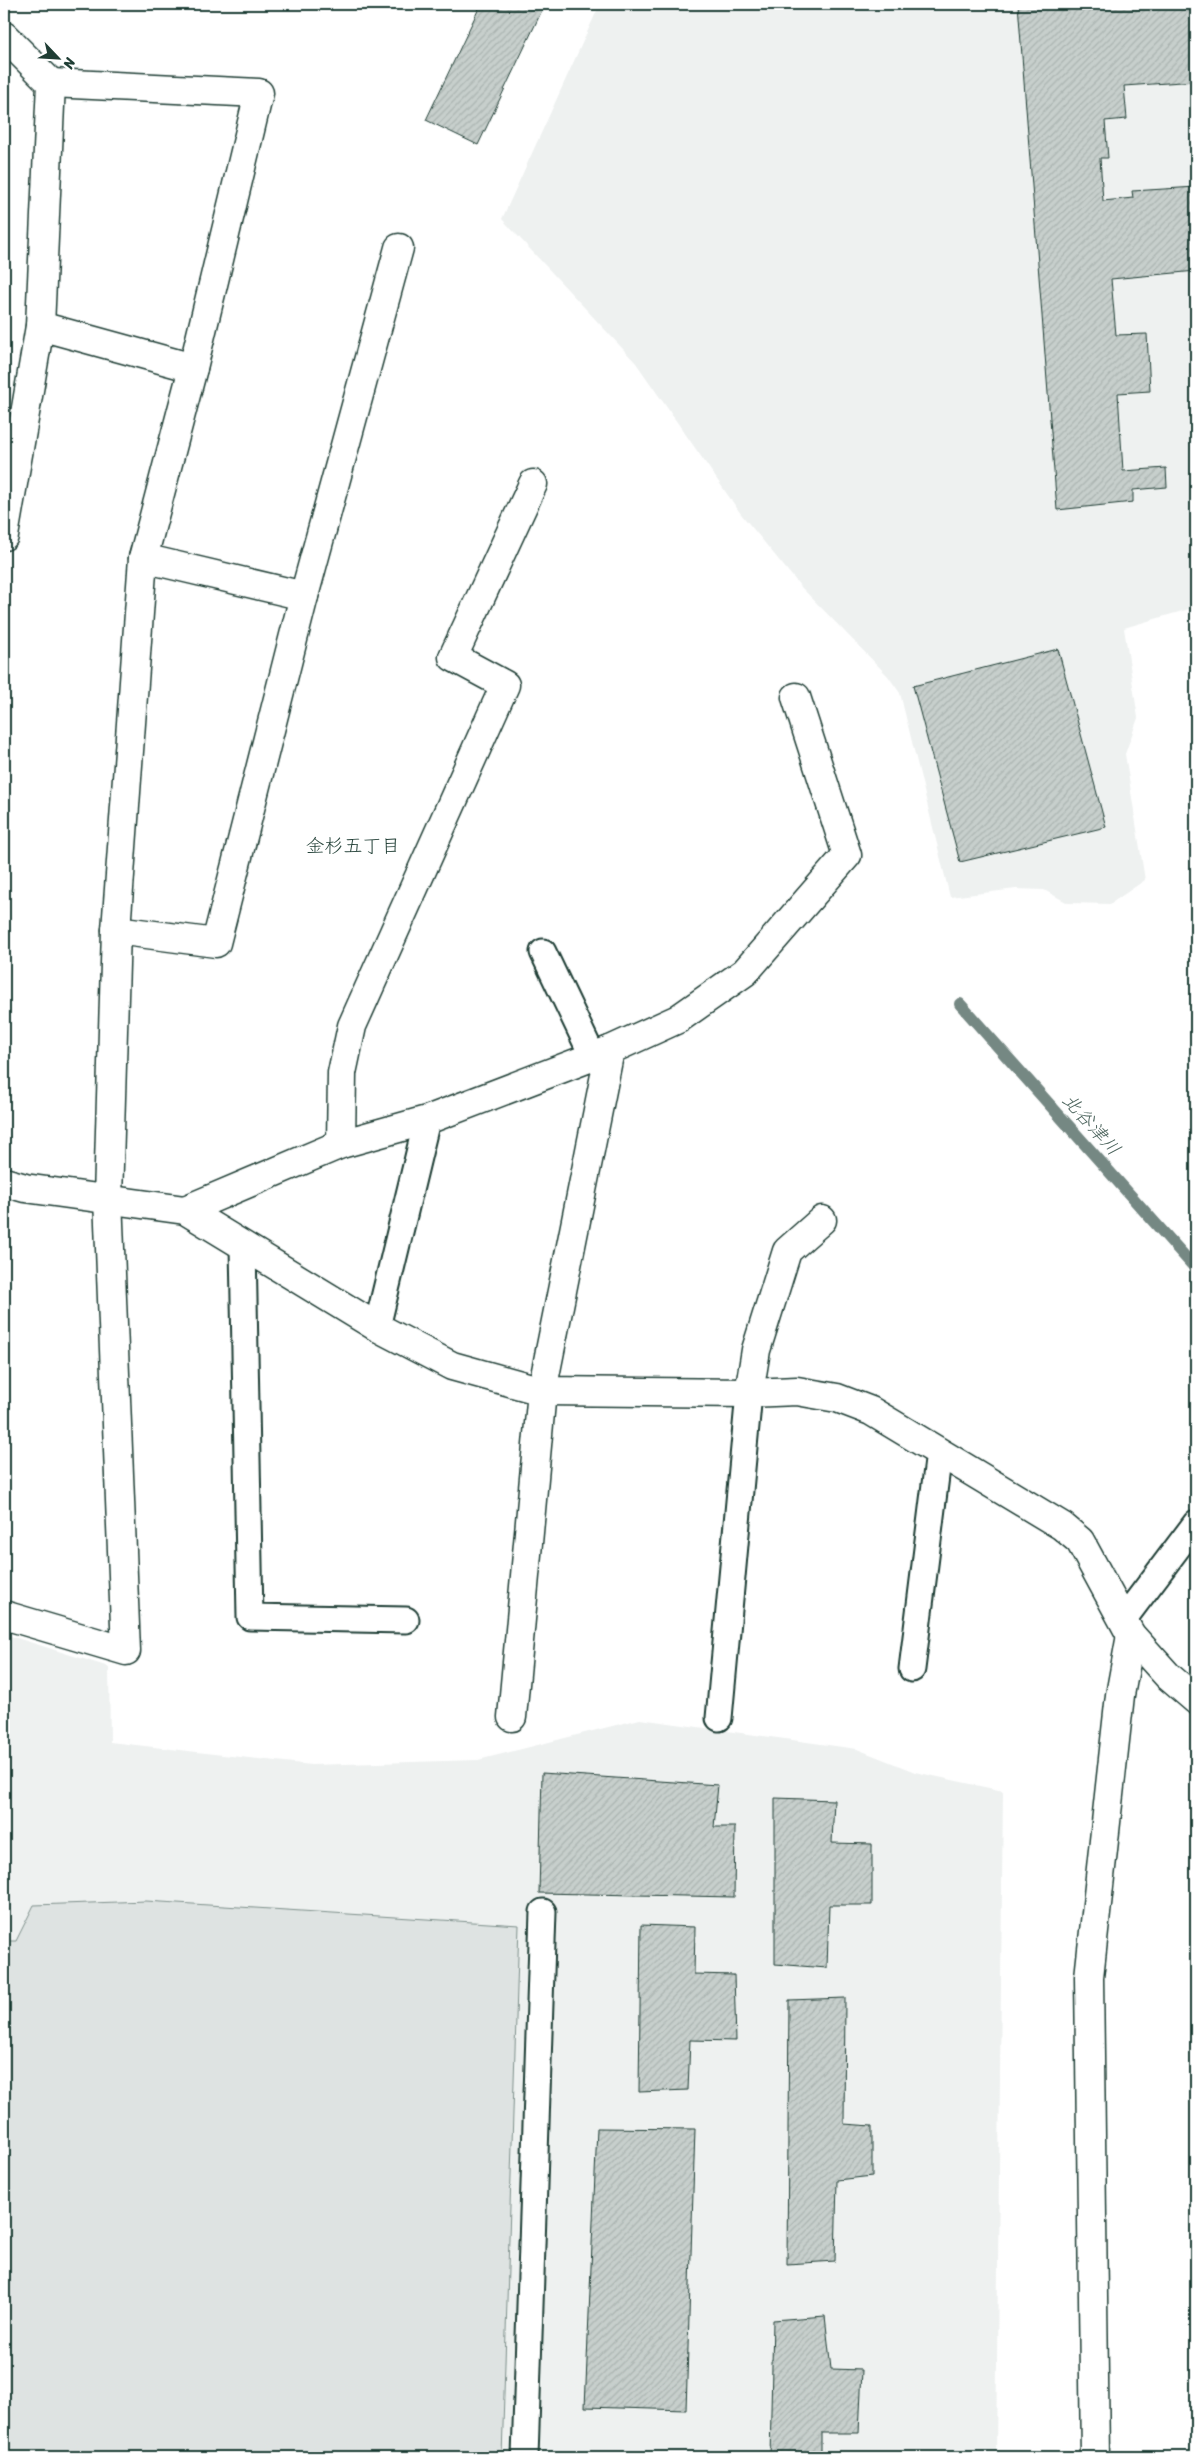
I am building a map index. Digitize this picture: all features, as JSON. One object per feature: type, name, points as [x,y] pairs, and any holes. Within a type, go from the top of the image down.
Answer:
[{"type":"street","points":[[4,36],[51,83],[259,93],[193,368],[143,558],[116,930],[108,1198],[126,1651],[4,1615]]},
{"type":"street","points":[[4,536],[40,326],[51,83]]},
{"type":"street","points":[[116,930],[216,943],[304,596],[398,248]]},
{"type":"street","points":[[40,326],[193,368]]},
{"type":"street","points":[[341,1144],[342,1073],[352,1026],[505,685],[453,657],[533,484]]},
{"type":"street","points":[[143,558],[304,596]]},
{"type":"street","points":[[184,1210],[341,1144],[427,1120],[602,1054],[678,1019],[745,972],[847,856],[796,697]]},
{"type":"street","points":[[512,1717],[542,1391],[602,1054]]},
{"type":"street","points":[[4,1182],[25,1188],[184,1210],[377,1327],[452,1366],[542,1391],[750,1393],[797,1391],[837,1398],[871,1410],[1062,1526],[1080,1541],[1127,1628],[1168,1676],[1196,1700]]},
{"type":"street","points":[[750,1393],[756,1350],[787,1252],[822,1220]]},
{"type":"street","points":[[1095,2457],[1090,1977],[1127,1628]]},
{"type":"lane","points":[[542,952],[602,1054]]},
{"type":"lane","points":[[377,1327],[427,1120]]},
{"type":"lane","points":[[243,1246],[250,1617],[406,1620]]},
{"type":"lane","points":[[719,1718],[750,1393]]},
{"type":"lane","points":[[912,1669],[939,1452]]},
{"type":"lane","points":[[1127,1628],[1196,1523]]},
{"type":"lane","points":[[525,2457],[543,1912]]},
{"type":"shaded area","points":[[600,4],[1196,4],[1196,607],[1124,628],[1138,718],[1125,754],[1145,880],[1110,904],[1068,903],[1044,890],[1016,889],[950,897],[900,693],[888,676],[801,587],[741,514],[636,363],[502,219]]},
{"type":"shaded area","points":[[4,1634],[109,1667],[110,1742],[311,1765],[478,1760],[640,1719],[857,1749],[915,1772],[1003,1791],[996,2457],[4,2457]]},
{"type":"shaded area","points":[[146,1901],[519,1925],[502,2457],[4,2457],[4,1941],[16,1941],[34,1905]]},
{"type":"building","points":[[481,4],[545,4],[478,145],[426,120]]},
{"type":"building","points":[[1018,4],[1196,4],[1196,81],[1124,86],[1127,119],[1105,121],[1108,158],[1100,158],[1103,201],[1133,198],[1132,191],[1196,187],[1196,271],[1111,279],[1116,335],[1147,334],[1150,391],[1118,393],[1123,471],[1166,468],[1167,487],[1133,490],[1133,502],[1057,510]]},
{"type":"building","points":[[1058,649],[1106,827],[960,862],[913,686]]},
{"type":"building","points":[[542,1773],[718,1785],[714,1827],[735,1827],[734,1897],[539,1893]]},
{"type":"building","points":[[775,1798],[834,1800],[832,1843],[872,1844],[872,1905],[829,1905],[827,1968],[775,1964]]},
{"type":"building","points":[[641,1925],[695,1927],[694,1974],[734,1975],[736,2041],[690,2040],[688,2090],[639,2092]]},
{"type":"building","points":[[845,1998],[844,2124],[872,2126],[872,2176],[837,2180],[835,2261],[787,2264],[789,2000]]},
{"type":"building","points":[[597,2128],[695,2129],[686,2410],[585,2407]]},
{"type":"building","points":[[825,2316],[831,2369],[862,2370],[859,2433],[821,2433],[821,2457],[770,2457],[773,2320]]},
{"type":"waterway","name":"北谷津川","points":[[960,1004],[1196,1269]]},
{"type":"district","name":"金杉五丁目","points":[[353,845]]}]
